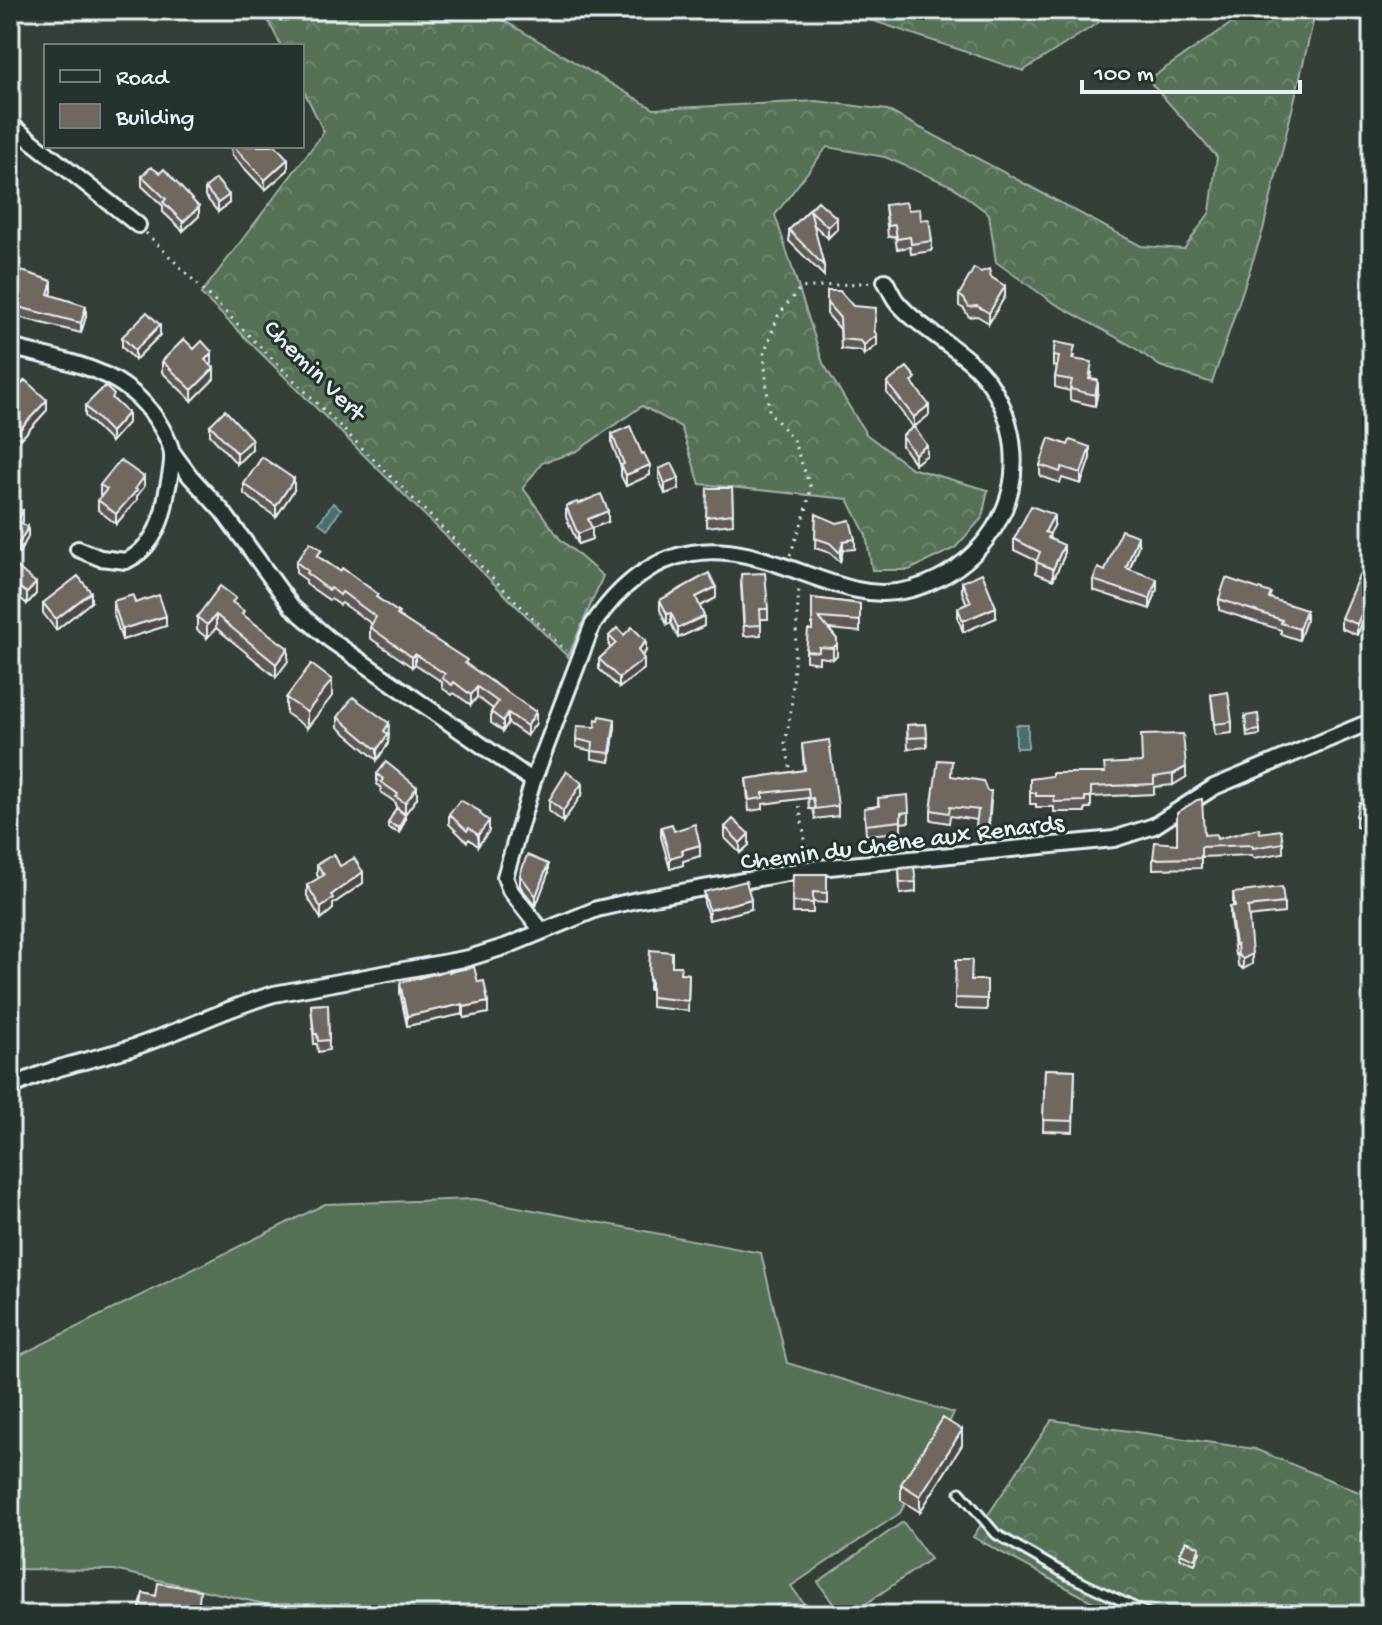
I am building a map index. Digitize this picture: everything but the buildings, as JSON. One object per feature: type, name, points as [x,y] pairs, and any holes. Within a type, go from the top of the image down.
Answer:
[{"type":"street","points":[[10,124],[138,225]]},
{"type":"street","points":[[542,931],[510,890],[505,877],[533,781],[592,626],[624,586],[676,556],[710,551],[738,553],[857,590],[877,592],[908,588],[941,579],[967,562],[990,536],[1004,510],[1013,480],[1014,454],[1010,429],[995,390],[979,368],[897,301],[885,281]]},
{"type":"street","points":[[10,347],[101,372],[131,389],[151,410],[173,453],[223,512],[292,607],[329,639],[533,781]]},
{"type":"street","points":[[78,549],[100,558],[126,561],[147,547],[159,526],[173,453]]},
{"type":"street","name":"Chemin du Chêne aux Renards","points":[[10,1088],[41,1074],[132,1047],[229,1008],[274,994],[469,958],[597,909],[809,869],[1114,839],[1154,826],[1214,787],[1372,721]]},
{"type":"lane","points":[[960,1492],[996,1534],[1069,1576],[1151,1615]]},
{"type":"path","name":"Chemin Vert","points":[[138,225],[578,662]]},
{"type":"path","points":[[794,782],[785,743],[791,712],[793,568],[811,488],[793,440],[769,411],[764,354],[778,316],[800,288],[885,281]]},
{"type":"path","points":[[797,795],[809,869]]},
{"type":"green space","points":[[263,10],[486,10],[654,109],[817,101],[887,110],[1141,246],[1184,249],[1210,212],[1217,157],[1148,80],[1251,10],[1316,10],[1263,230],[1212,383],[1160,366],[1132,346],[1052,302],[996,262],[989,214],[952,186],[885,157],[827,147],[775,215],[823,363],[866,434],[911,468],[988,490],[982,518],[955,548],[909,570],[872,570],[866,535],[848,499],[700,484],[681,427],[642,406],[577,451],[542,463],[523,488],[560,539],[603,576],[568,657],[201,294],[324,132],[304,91],[304,44],[280,44]]},
{"type":"green space","points":[[841,10],[1118,10],[1023,71]]},
{"type":"green space","points":[[475,1199],[761,1253],[787,1363],[954,1413],[900,1513],[791,1586],[812,1615],[313,1615],[114,1570],[10,1569],[10,1360],[325,1204]]},
{"type":"green space","points":[[1052,1420],[1255,1449],[1361,1493],[1372,1500],[1372,1615],[1117,1615],[973,1537]]},
{"type":"green space","points":[[903,1522],[930,1559],[850,1615],[841,1615],[818,1582]]},
{"type":"water","points":[[333,503],[341,509],[328,529],[319,523]]},
{"type":"water","points":[[1016,725],[1028,725],[1028,748],[1016,748]]}]
